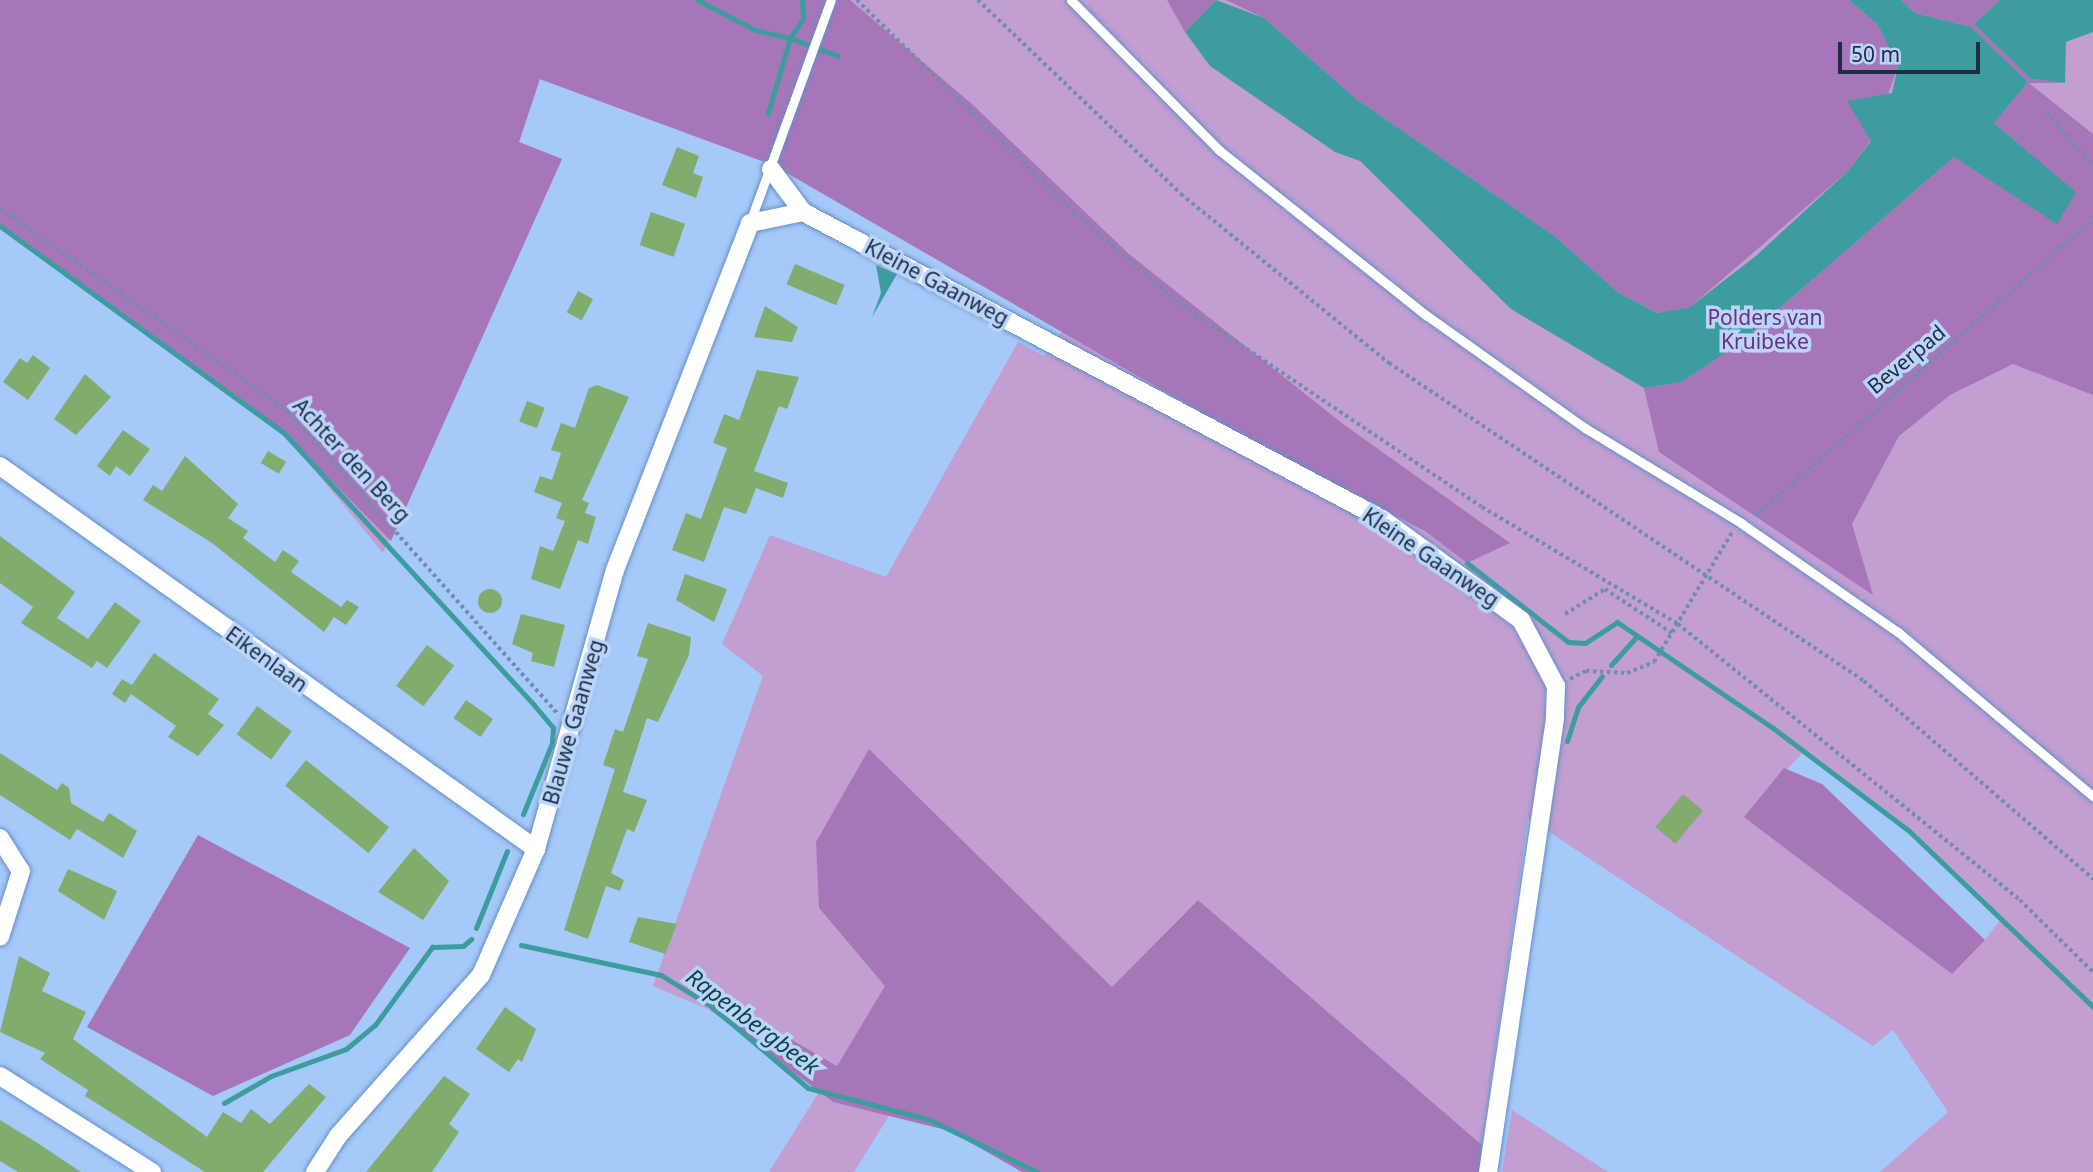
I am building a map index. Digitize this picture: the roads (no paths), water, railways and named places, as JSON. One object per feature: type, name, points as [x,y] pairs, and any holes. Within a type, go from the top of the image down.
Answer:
[{"type":"street","name":"Kleine Gaanweg","points":[[771,169],[803,212],[1382,519],[1521,621],[1556,687],[1550,773],[1488,1172]]},
{"type":"street","points":[[750,223],[803,212]]},
{"type":"street","name":"Blauwe Gaanweg","points":[[315,1172],[338,1136],[481,975],[536,849],[572,730],[615,570],[750,223]]},
{"type":"street","name":"Eikenlaan","points":[[0,466],[536,849]]},
{"type":"street","points":[[0,838],[22,871],[0,937]]},
{"type":"street","points":[[0,1076],[152,1172]]},
{"type":"lane","points":[[750,223],[831,0]]},
{"type":"lane","points":[[1071,0],[1219,150],[1426,315],[1585,428],[1741,523],[1970,687],[2093,796]]},
{"type":"waterway","points":[[698,0],[755,30],[790,38],[803,19],[802,0]]},
{"type":"waterway","points":[[768,113],[790,38],[838,56]]},
{"type":"waterway","points":[[0,226],[284,433],[534,705],[553,728],[552,743],[523,814]]},
{"type":"waterway","points":[[1467,563],[1568,642],[1585,643],[1617,622],[1773,728],[1908,830],[2093,1007]]},
{"type":"waterway","points":[[1611,665],[1637,636]]},
{"type":"waterway","points":[[1567,741],[1578,707],[1602,676]]},
{"type":"waterway","points":[[476,928],[507,851]]},
{"type":"waterway","name":"Rapenbergbeek","points":[[224,1103],[271,1076],[346,1049],[375,1025],[432,947],[463,946],[471,939]]},
{"type":"waterway","name":"Rapenbergbeek","points":[[521,945],[661,975],[711,1006],[808,1088],[928,1119],[1037,1172]]},
{"type":"park label","name":"Polders van Kruibeke","points":[[1765,329]]}]
